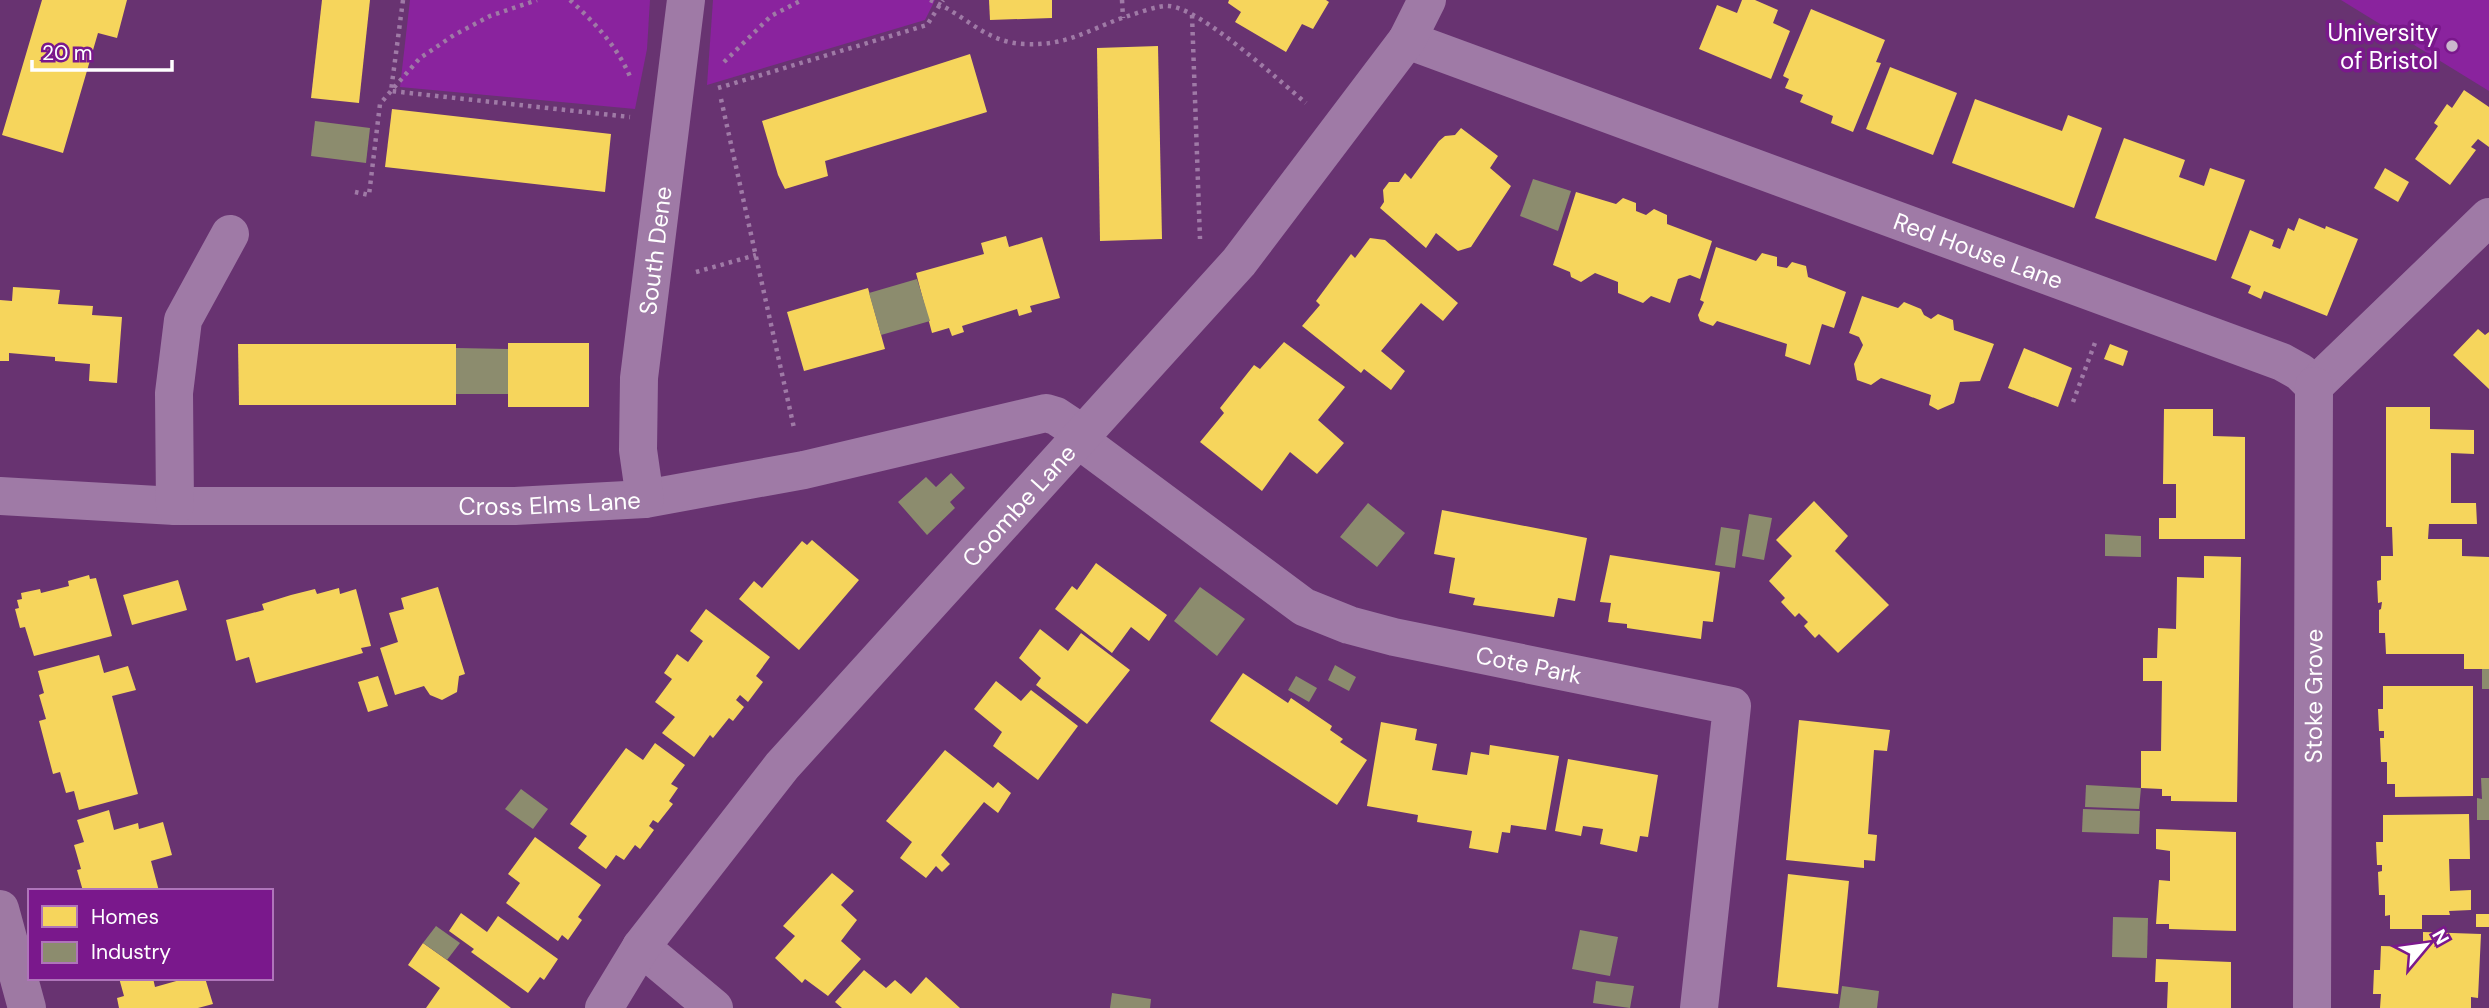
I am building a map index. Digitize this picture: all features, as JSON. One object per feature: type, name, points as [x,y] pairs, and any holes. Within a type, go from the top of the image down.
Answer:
[{"type":"main road","points":[[0,909],[27,1008]]},
{"type":"street","name":"South Dene","points":[[645,499],[638,450],[639,390],[651,284],[678,108],[686,0]]},
{"type":"street","name":"Coombe Lane","points":[[604,1008],[641,947],[782,766],[1239,262],[1407,40],[1427,0]]},
{"type":"street","name":"Red House Lane","points":[[1407,40],[2282,362],[2300,372],[2314,386]]},
{"type":"street","points":[[2314,386],[2489,217]]},
{"type":"street","points":[[175,506],[174,393],[183,320],[230,234]]},
{"type":"street","name":"Stoke Grove","points":[[2312,1008],[2314,386]]},
{"type":"street","name":"Cross Elms Lane","points":[[0,496],[175,506],[515,506],[645,499],[804,470],[1046,413],[1056,416],[1081,437]]},
{"type":"street","name":"Cote Park","points":[[1081,437],[1304,607],[1338,621],[1394,637],[1732,706],[1699,1008]]},
{"type":"street","points":[[641,947],[714,1008]]},
{"type":"path","points":[[391,90],[403,0]]},
{"type":"path","points":[[355,192],[369,195],[380,104],[420,58],[454,35],[490,16],[537,0]]},
{"type":"path","points":[[570,0],[592,20],[612,44],[633,83]]},
{"type":"path","points":[[678,108],[771,16],[802,0]]},
{"type":"path","points":[[930,0],[942,2],[990,37],[1024,44],[1066,41],[1123,18],[1168,6],[1192,15],[1229,38],[1307,104],[1340,128]]},
{"type":"path","points":[[1122,0],[1123,18]]},
{"type":"path","points":[[391,90],[678,108],[718,88],[927,25],[942,2]]},
{"type":"path","points":[[1192,15],[1203,303]]},
{"type":"path","points":[[718,88],[804,470]]},
{"type":"path","points":[[651,284],[756,255]]},
{"type":"path","points":[[2073,402],[2109,299]]},
{"type":"shaded area","points":[[410,0],[650,0],[647,49],[635,109],[400,87]]},
{"type":"shaded area","points":[[713,0],[935,0],[925,20],[707,85]]},
{"type":"shaded area","name":"University of Bristol","points":[[2341,0],[2489,0],[2489,91]]},
{"type":"building: Homes","points":[[42,0],[127,0],[117,38],[98,33],[63,153],[2,135]]},
{"type":"building: Homes","points":[[322,0],[370,0],[359,103],[311,98]]},
{"type":"building: Homes","points":[[989,0],[1052,0],[1052,18],[990,20]]},
{"type":"building: Homes","points":[[1229,0],[1329,2],[1313,29],[1302,24],[1286,52],[1235,22],[1241,12],[1228,3]]},
{"type":"building: Homes","points":[[1742,0],[1755,0],[1778,10],[1773,23],[1790,31],[1771,79],[1699,49],[1717,5],[1737,13]]},
{"type":"building: Homes","points":[[1811,9],[1885,40],[1876,62],[1881,63],[1853,132],[1831,123],[1833,116],[1800,102],[1803,95],[1785,88],[1789,79],[1783,76]]},
{"type":"building: Homes","points":[[1158,46],[1162,239],[1100,241],[1097,48]]},
{"type":"building: Homes","points":[[970,54],[987,112],[825,161],[828,176],[785,189],[778,175],[762,121]]},
{"type":"building: Homes","points":[[1890,67],[1957,93],[1933,155],[1866,129]]},
{"type":"building: Homes","points":[[2464,90],[2489,107],[2489,147],[2478,139],[2471,147],[2476,150],[2450,185],[2415,159],[2438,126],[2434,123],[2447,104],[2452,108]]},
{"type":"building: Homes","points":[[1975,99],[2062,131],[2068,115],[2102,128],[2074,208],[1952,163]]},
{"type":"building: Homes","points":[[392,109],[611,134],[605,192],[385,167]]},
{"type":"building: Homes","points":[[1461,128],[1498,156],[1490,168],[1511,186],[1471,247],[1458,251],[1436,233],[1426,248],[1380,208],[1384,202],[1383,190],[1389,182],[1399,182],[1405,173],[1411,179],[1439,141],[1445,136],[1455,135]]},
{"type":"building: Homes","points":[[2124,138],[2185,160],[2179,177],[2204,186],[2210,168],[2245,180],[2216,261],[2095,218]]},
{"type":"building: Homes","points":[[2385,168],[2409,182],[2398,202],[2374,188]]},
{"type":"building: Homes","points":[[1576,192],[1616,204],[1623,198],[1636,203],[1636,211],[1646,215],[1654,209],[1667,215],[1667,224],[1712,241],[1700,279],[1690,275],[1678,279],[1670,303],[1651,296],[1643,303],[1618,293],[1618,282],[1595,273],[1581,282],[1571,277],[1570,272],[1553,265]]},
{"type":"building: Homes","points":[[2299,218],[2358,239],[2327,316],[2264,291],[2261,299],[2248,293],[2251,286],[2231,278],[2250,230],[2274,240],[2272,246],[2280,249],[2288,228],[2294,231]]},
{"type":"building: Homes","points":[[1006,236],[1009,247],[1042,237],[1060,298],[1030,306],[1032,312],[1019,316],[1017,309],[962,326],[964,332],[952,336],[949,328],[932,333],[916,273],[984,254],[981,243]]},
{"type":"building: Homes","points":[[1370,238],[1385,240],[1458,303],[1443,321],[1421,303],[1381,351],[1405,371],[1391,390],[1364,369],[1361,373],[1302,326],[1320,305],[1316,301],[1351,254],[1355,258]]},
{"type":"building: Homes","points":[[1716,247],[1756,261],[1762,253],[1777,257],[1777,266],[1787,268],[1792,262],[1806,266],[1808,277],[1846,292],[1834,328],[1822,324],[1810,365],[1785,356],[1787,344],[1717,321],[1713,326],[1700,321],[1698,315],[1704,302],[1700,300]]},
{"type":"building: Homes","points":[[13,287],[60,290],[58,304],[93,306],[92,315],[122,317],[117,383],[89,381],[90,364],[55,361],[55,357],[9,353],[9,361],[0,361],[0,300],[12,301]]},
{"type":"building: Homes","points":[[868,288],[885,349],[804,371],[787,312]]},
{"type":"building: Homes","points":[[1862,296],[1898,308],[1904,302],[1921,309],[1924,315],[1931,319],[1938,314],[1953,320],[1954,330],[1994,344],[1980,381],[1960,382],[1954,403],[1938,410],[1929,405],[1931,395],[1881,378],[1871,385],[1857,380],[1854,364],[1863,345],[1859,337],[1849,333]]},
{"type":"building: Homes","points":[[2478,329],[2485,335],[2489,332],[2489,389],[2453,355]]},
{"type":"building: Homes","points":[[1284,342],[1345,387],[1318,420],[1344,443],[1317,474],[1290,452],[1262,491],[1200,442],[1224,413],[1220,408],[1254,365],[1260,369]]},
{"type":"building: Homes","points":[[508,343],[589,343],[589,407],[508,407]]},
{"type":"building: Homes","points":[[238,344],[456,344],[456,405],[239,405]]},
{"type":"building: Homes","points":[[2110,344],[2128,351],[2123,366],[2104,359]]},
{"type":"building: Homes","points":[[2024,348],[2072,368],[2058,407],[2008,388]]},
{"type":"building: Homes","points":[[2386,407],[2430,407],[2430,429],[2474,430],[2474,454],[2451,453],[2451,503],[2476,503],[2477,524],[2429,524],[2428,539],[2462,539],[2462,556],[2489,557],[2489,669],[2464,669],[2464,654],[2386,654],[2385,633],[2379,633],[2379,610],[2382,602],[2378,603],[2377,581],[2381,580],[2381,556],[2393,556],[2392,527],[2386,527]]},
{"type":"building: Homes","points":[[2164,409],[2213,409],[2213,436],[2245,437],[2245,539],[2159,539],[2159,518],[2176,518],[2176,484],[2163,484]]},
{"type":"building: Homes","points":[[1814,501],[1848,536],[1835,551],[1889,605],[1838,653],[1819,634],[1815,638],[1804,626],[1808,622],[1799,613],[1795,617],[1781,602],[1785,598],[1769,581],[1792,556],[1776,540]]},
{"type":"building: Homes","points":[[1442,510],[1587,538],[1575,601],[1558,598],[1554,617],[1473,605],[1475,598],[1449,593],[1455,558],[1434,554]]},
{"type":"building: Homes","points":[[812,540],[859,580],[799,650],[739,599],[754,581],[762,588],[802,541],[807,545]]},
{"type":"building: Homes","points":[[1610,555],[1720,572],[1713,622],[1703,621],[1701,639],[1627,628],[1627,624],[1608,622],[1611,603],[1600,602]]},
{"type":"building: Homes","points":[[2204,556],[2241,557],[2237,802],[2171,801],[2171,796],[2162,796],[2162,789],[2141,788],[2141,751],[2161,751],[2162,681],[2143,681],[2143,658],[2157,658],[2158,628],[2176,629],[2177,577],[2204,578]]},
{"type":"building: Homes","points":[[1096,563],[1167,615],[1149,641],[1131,627],[1112,653],[1055,609],[1072,586],[1077,590]]},
{"type":"building: Homes","points":[[89,575],[90,579],[96,578],[112,636],[34,656],[25,627],[20,628],[15,609],[19,608],[17,600],[22,599],[21,593],[40,589],[41,593],[69,586],[68,581]]},
{"type":"building: Homes","points":[[178,580],[187,610],[132,625],[123,595]]},
{"type":"building: Homes","points":[[438,587],[465,674],[459,676],[457,692],[442,700],[430,695],[424,686],[395,695],[380,648],[398,642],[389,613],[404,609],[401,598]]},
{"type":"building: Homes","points":[[339,588],[340,594],[356,589],[371,646],[361,648],[363,653],[256,683],[249,657],[236,661],[226,620],[264,610],[262,604],[291,595],[315,589],[317,594]]},
{"type":"building: Homes","points":[[706,609],[770,657],[756,676],[763,682],[748,702],[740,695],[736,700],[744,707],[733,721],[729,718],[713,738],[710,735],[694,757],[662,733],[675,717],[655,702],[672,679],[664,673],[677,654],[688,662],[703,641],[690,631]]},
{"type":"building: Homes","points":[[1040,629],[1068,651],[1081,633],[1130,670],[1087,724],[1036,685],[1041,678],[1019,658]]},
{"type":"building: Homes","points":[[99,655],[104,673],[128,666],[136,690],[112,696],[138,794],[79,810],[74,791],[66,793],[60,772],[53,774],[39,721],[46,719],[39,695],[44,693],[38,671]]},
{"type":"building: Homes","points":[[1243,673],[1288,703],[1291,698],[1332,726],[1330,730],[1343,739],[1340,742],[1367,760],[1337,805],[1210,721]]},
{"type":"building: Homes","points":[[378,676],[388,706],[368,712],[358,682]]},
{"type":"building: Homes","points":[[996,681],[1021,701],[1031,690],[1078,726],[1038,780],[993,746],[1002,732],[974,709]]},
{"type":"building: Homes","points":[[2383,686],[2473,686],[2473,796],[2395,797],[2395,784],[2387,784],[2387,762],[2381,762],[2380,738],[2384,738],[2384,731],[2379,731],[2378,709],[2383,709]]},
{"type":"building: Homes","points":[[1799,720],[1890,730],[1887,751],[1874,750],[1868,834],[1877,835],[1875,861],[1864,860],[1864,868],[1786,860]]},
{"type":"building: Homes","points":[[1381,722],[1417,729],[1415,740],[1437,744],[1432,770],[1467,775],[1471,752],[1489,755],[1490,745],[1559,756],[1546,830],[1511,825],[1510,833],[1502,832],[1498,853],[1469,848],[1472,831],[1417,822],[1418,815],[1367,806]]},
{"type":"building: Homes","points":[[655,743],[685,765],[671,784],[678,788],[669,801],[673,804],[658,823],[653,820],[649,826],[654,830],[640,849],[635,845],[624,860],[616,855],[606,869],[578,848],[587,836],[570,824],[626,748],[643,760]]},
{"type":"building: Homes","points":[[945,750],[993,788],[998,782],[1011,793],[998,813],[984,802],[941,855],[950,864],[942,872],[936,866],[926,878],[900,858],[912,842],[886,821]]},
{"type":"building: Homes","points":[[1568,759],[1658,775],[1648,837],[1640,836],[1637,852],[1600,844],[1603,829],[1583,826],[1581,836],[1555,831]]},
{"type":"building: Homes","points":[[109,810],[114,830],[138,823],[139,829],[163,822],[172,855],[151,861],[158,889],[82,889],[77,870],[81,869],[74,845],[84,842],[77,820]]},
{"type":"building: Homes","points":[[2469,814],[2470,859],[2449,859],[2450,891],[2471,890],[2471,910],[2449,911],[2450,915],[2422,915],[2422,929],[2390,929],[2390,915],[2385,916],[2385,895],[2379,895],[2378,872],[2382,871],[2382,865],[2377,865],[2376,842],[2383,842],[2383,815]]},
{"type":"building: Homes","points":[[2156,829],[2236,832],[2236,931],[2169,929],[2169,924],[2156,924],[2159,880],[2170,881],[2170,851],[2156,849]]},
{"type":"building: Homes","points":[[535,837],[601,885],[578,917],[582,920],[568,940],[562,935],[558,941],[506,903],[520,883],[508,874]]},
{"type":"building: Homes","points":[[832,873],[854,891],[841,905],[857,920],[841,941],[861,959],[828,996],[805,979],[802,983],[775,958],[795,936],[783,926]]},
{"type":"building: Homes","points":[[1788,874],[1849,881],[1838,994],[1777,987]]},
{"type":"building: Homes","points":[[461,913],[487,932],[498,916],[558,959],[544,980],[540,977],[528,993],[471,952],[474,949],[449,931]]},
{"type":"building: Homes","points":[[2476,914],[2489,914],[2489,927],[2476,927]]},
{"type":"building: Homes","points":[[2423,932],[2481,934],[2478,998],[2471,997],[2471,1008],[2380,1008],[2381,994],[2373,994],[2374,970],[2380,970],[2381,946],[2423,947]]},
{"type":"building: Homes","points":[[423,943],[511,1008],[426,1008],[440,988],[408,965]]},
{"type":"building: Homes","points":[[2156,959],[2231,962],[2231,1008],[2167,1008],[2168,982],[2155,982]]},
{"type":"building: Homes","points":[[864,970],[886,988],[895,980],[911,994],[926,977],[960,1008],[842,1008],[835,1002]]},
{"type":"building: Homes","points":[[120,980],[153,980],[155,987],[180,980],[206,980],[213,1004],[198,1008],[119,1008],[117,998],[124,996]]},
{"type":"building: Industry","points":[[315,121],[370,128],[366,163],[311,156]]},
{"type":"building: Industry","points":[[1533,179],[1571,191],[1558,231],[1520,216]]},
{"type":"building: Industry","points":[[917,279],[930,321],[881,335],[869,293]]},
{"type":"building: Industry","points":[[456,348],[508,349],[508,394],[456,394]]},
{"type":"building: Industry","points":[[951,473],[965,488],[950,502],[955,508],[927,535],[898,502],[926,477],[936,487]]},
{"type":"building: Industry","points":[[1368,503],[1405,533],[1377,567],[1340,537]]},
{"type":"building: Industry","points":[[1749,514],[1772,518],[1764,560],[1742,556]]},
{"type":"building: Industry","points":[[1721,527],[1740,530],[1735,568],[1715,565]]},
{"type":"building: Industry","points":[[2105,534],[2141,536],[2141,557],[2105,556]]},
{"type":"building: Industry","points":[[1200,587],[1245,619],[1217,656],[1174,621]]},
{"type":"building: Industry","points":[[1335,665],[1356,677],[1349,691],[1328,680]]},
{"type":"building: Industry","points":[[2482,669],[2489,669],[2489,689],[2482,689]]},
{"type":"building: Industry","points":[[1296,676],[1317,688],[1309,702],[1288,690]]},
{"type":"building: Industry","points":[[2481,778],[2489,778],[2489,820],[2477,820],[2477,798],[2482,799]]},
{"type":"building: Industry","points":[[2086,785],[2141,788],[2139,809],[2085,807]]},
{"type":"building: Industry","points":[[521,789],[548,809],[533,829],[505,809]]},
{"type":"building: Industry","points":[[2083,809],[2140,811],[2139,834],[2082,832]]},
{"type":"building: Industry","points":[[2113,917],[2148,918],[2147,958],[2112,957]]},
{"type":"building: Industry","points":[[436,926],[460,943],[447,960],[423,943]]},
{"type":"building: Industry","points":[[1580,930],[1618,937],[1610,976],[1572,969]]},
{"type":"building: Industry","points":[[1596,981],[1634,986],[1630,1008],[1593,1003]]},
{"type":"building: Industry","points":[[1842,986],[1879,991],[1877,1008],[1839,1008]]},
{"type":"building: Industry","points":[[1112,993],[1151,999],[1150,1008],[1110,1008]]},
{"type":"place","name":"University of Bristol","points":[[2452,46]]}]
